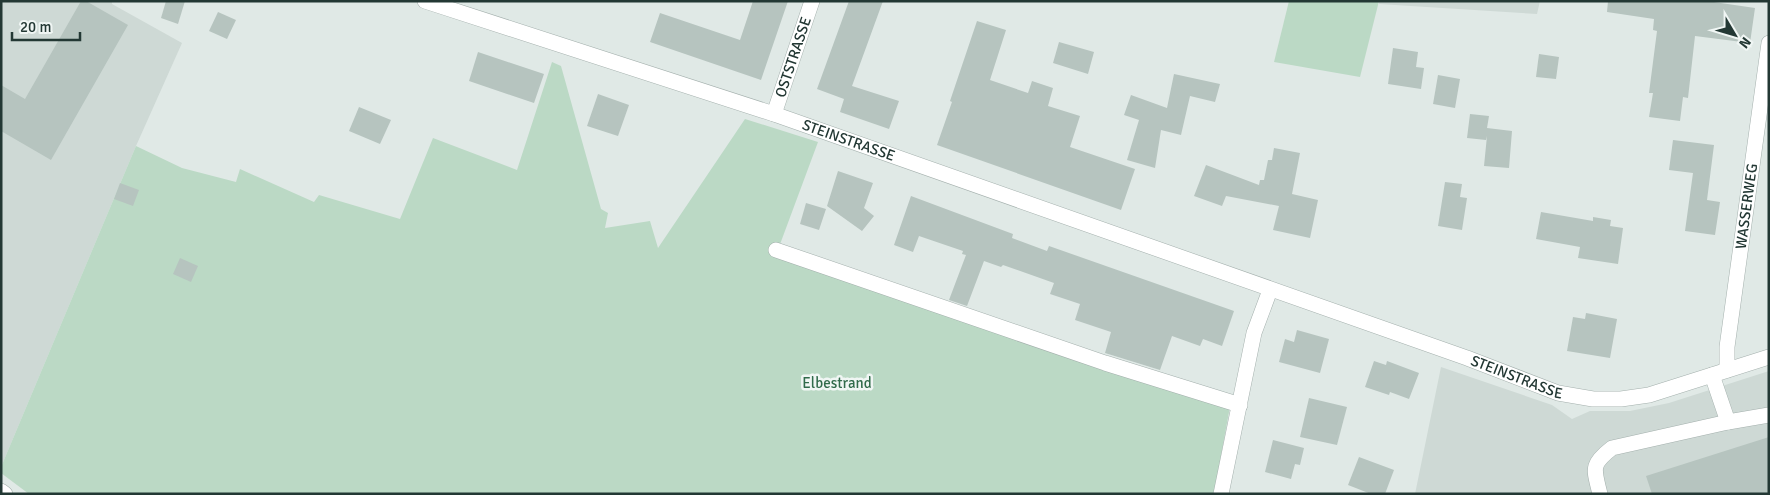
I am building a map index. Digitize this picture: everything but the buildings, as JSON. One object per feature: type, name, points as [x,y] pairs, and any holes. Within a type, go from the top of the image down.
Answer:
[{"type":"street","name":"STEINSTRASSE","points":[[425,1],[774,114],[1466,358],[1558,393],[1593,399],[1621,399],[1649,395],[1769,357]]},
{"type":"street","name":"OSTSTRASSE","points":[[774,114],[812,1]]},
{"type":"street","name":"WASSERWEG","points":[[1728,422],[1720,373],[1727,347],[1769,43]]},
{"type":"street","points":[[776,250],[1105,363],[1240,405]]},
{"type":"street","points":[[1221,494],[1254,332],[1270,290]]},
{"type":"street","points":[[1600,494],[1594,470],[1600,458],[1612,448],[1728,422],[1769,415]]},
{"type":"street","points":[[1,491],[5,494]]},
{"type":"shaded area","points":[[1,1],[112,1],[112,4],[182,43],[136,146],[1,467]]},
{"type":"shaded area","points":[[1379,1],[1540,1],[1537,14],[1379,4]]},
{"type":"shaded area","points":[[1441,367],[1552,405],[1572,419],[1590,411],[1630,411],[1669,403],[1769,371],[1769,494],[1415,494]]},
{"type":"green space","points":[[1289,1],[1379,1],[1360,77],[1274,62]]},
{"type":"green space","name":"Elbestrand","points":[[552,62],[561,66],[601,209],[608,213],[605,228],[650,221],[658,248],[745,119],[818,142],[779,247],[1231,401],[1214,494],[29,494],[1,473],[1,467],[136,146],[182,168],[236,182],[240,169],[314,202],[319,195],[400,219],[433,138],[517,170]]}]
